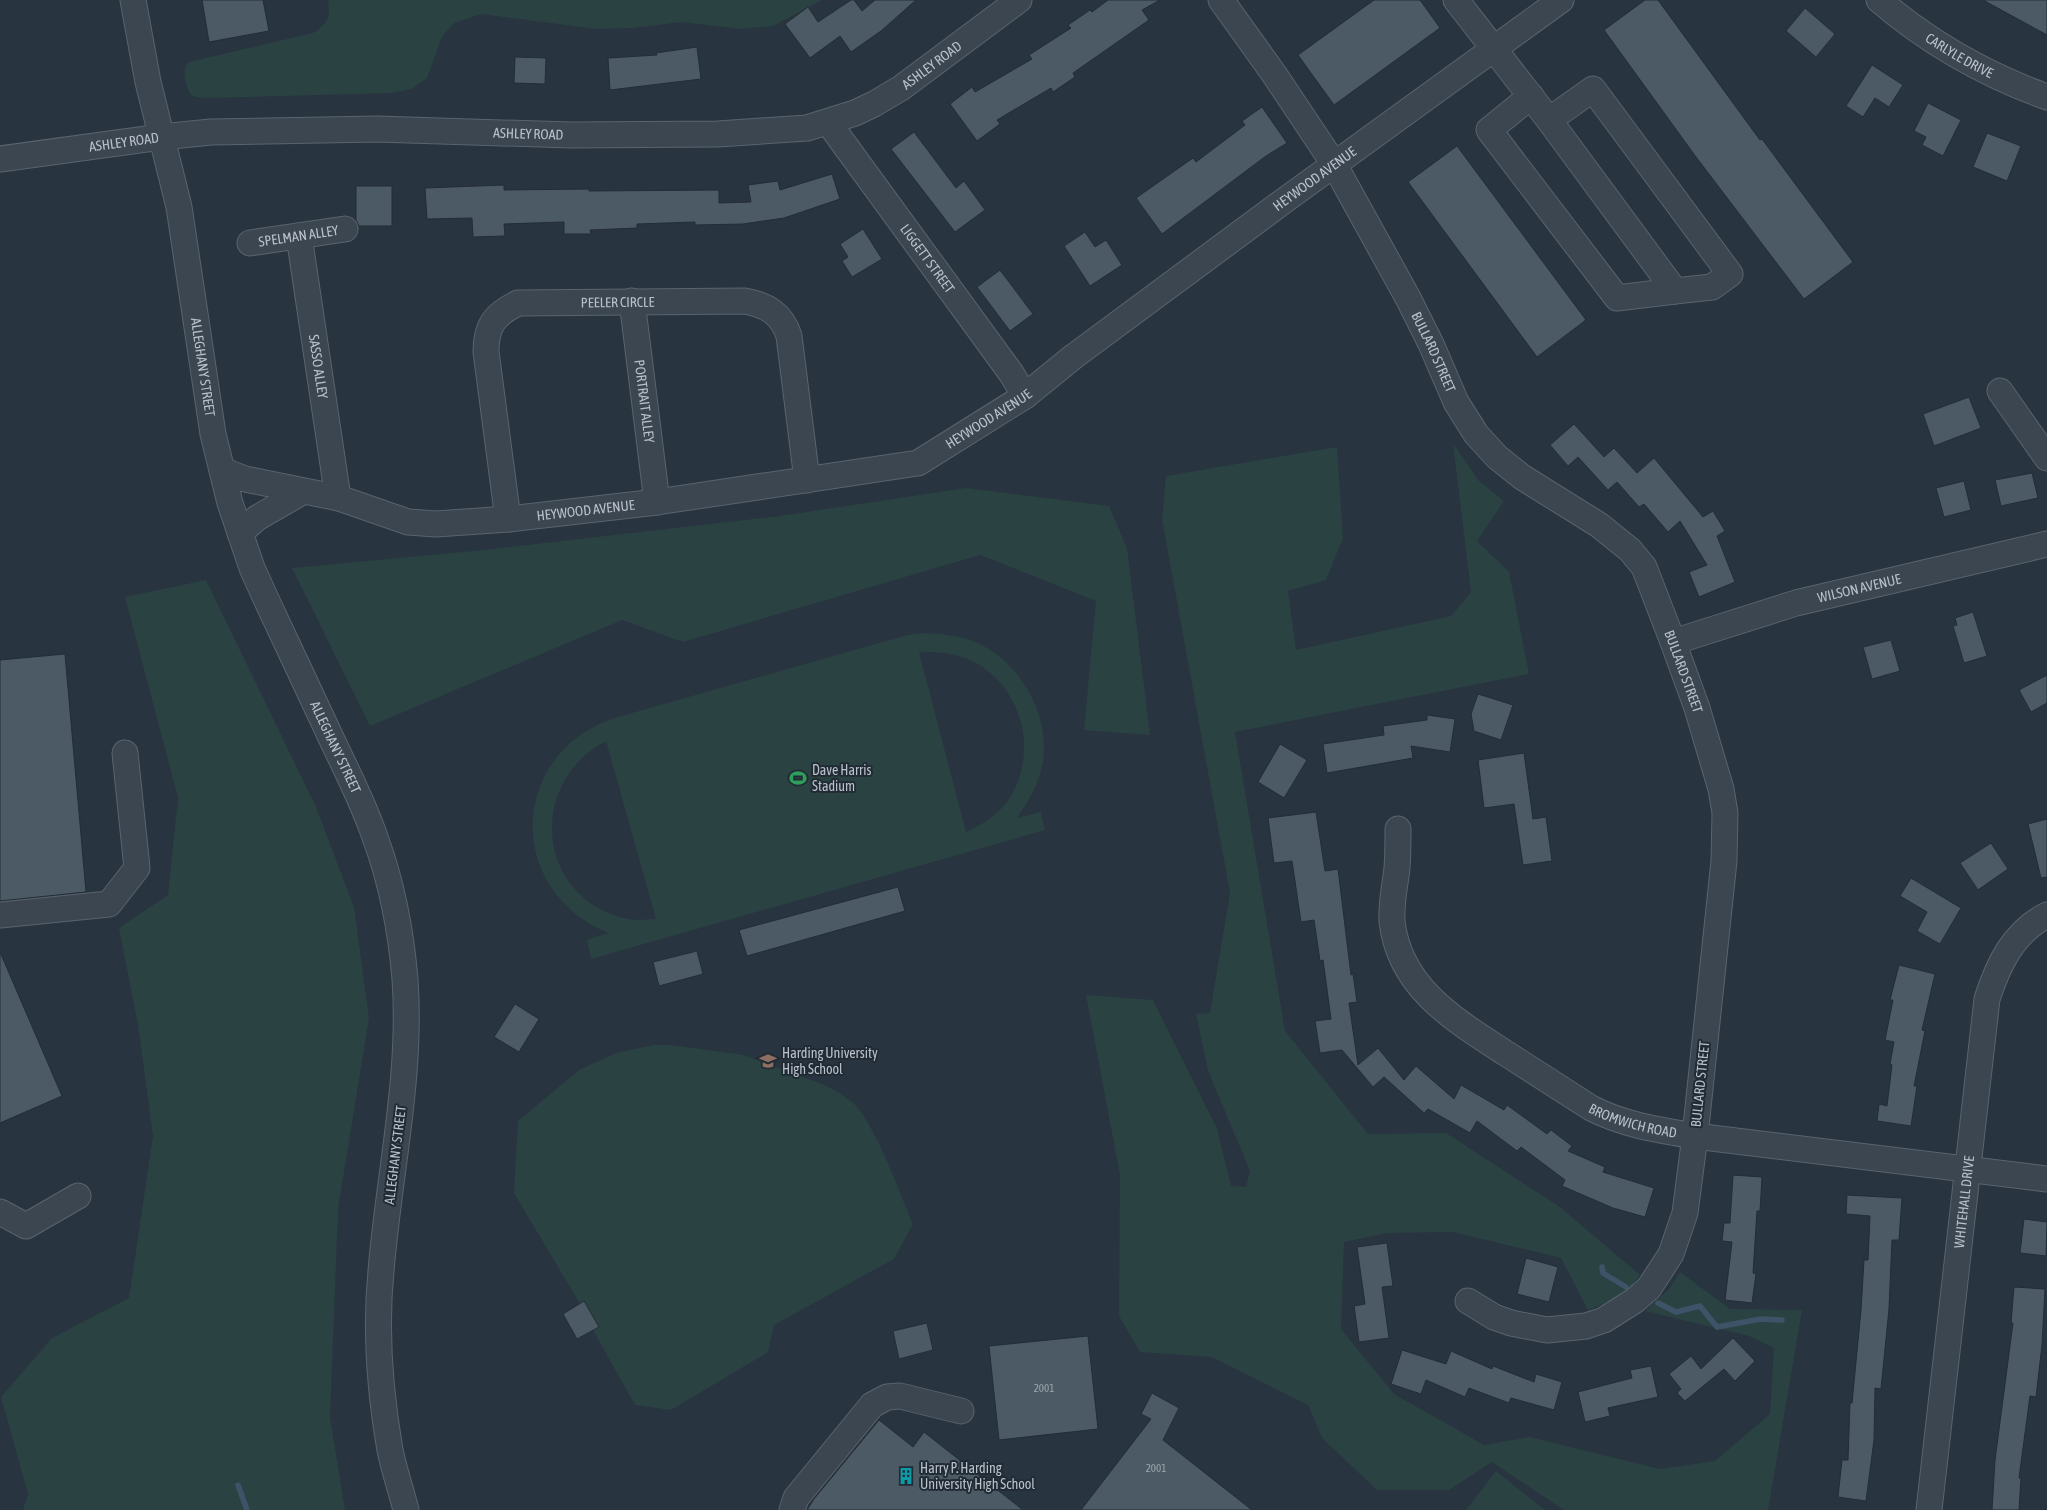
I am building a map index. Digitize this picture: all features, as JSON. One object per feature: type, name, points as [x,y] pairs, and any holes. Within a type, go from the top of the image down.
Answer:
[{"type":"street","name":"ALLEGHANY STREET","points":[[133,0],[148,82],[179,207],[213,434],[230,504],[262,591],[357,794],[376,840],[390,888],[398,925],[405,977],[407,1015],[405,1070],[381,1271],[378,1322],[384,1410],[391,1453],[406,1510]]},
{"type":"street","name":"ASHLEY ROAD","points":[[0,159],[211,132],[376,129],[570,135],[718,134],[787,130],[828,122],[874,104],[901,88],[1019,0]]},
{"type":"street","name":"BULLARD STREET","points":[[1221,0],[1274,74],[1334,164],[1408,298],[1431,344],[1456,402],[1476,434],[1497,457],[1522,477],[1599,525],[1630,550],[1644,567],[1674,642],[1697,708],[1721,790],[1725,813],[1724,861],[1695,1136],[1685,1212],[1671,1254],[1649,1288],[1634,1301],[1604,1320],[1586,1326],[1547,1330],[1511,1323],[1494,1317],[1468,1301]]},
{"type":"street","points":[[1456,0],[1531,96],[1675,291]]},
{"type":"street","name":"HEYWOOD AVENUE","points":[[222,470],[246,479],[338,498],[408,522],[436,524],[508,519],[657,502],[918,464],[1025,396],[1073,357],[1334,164],[1562,0]]},
{"type":"street","name":"CARLYLE DRIVE","points":[[1879,0],[1894,13],[1942,46],[1989,72],[2020,87],[2047,97]]},
{"type":"street","points":[[1531,96],[1489,130],[1617,298],[1712,287],[1730,274],[1593,89],[1549,120]]},
{"type":"street","name":"LIGGETT STREET","points":[[828,122],[1011,372],[1025,396]]},
{"type":"street","name":"SPELMAN ALLEY","points":[[250,243],[345,229]]},
{"type":"street","name":"SASSO ALLEY","points":[[299,236],[338,498]]},
{"type":"street","name":"PORTRAIT ALLEY","points":[[632,301],[657,502]]},
{"type":"street","name":"PEELER CIRCLE","points":[[508,519],[486,352],[486,338],[492,324],[506,309],[518,303],[745,301],[760,304],[779,316],[789,336],[806,480]]},
{"type":"street","points":[[2000,391],[2047,458]]},
{"type":"street","points":[[240,533],[257,518],[302,492]]},
{"type":"street","name":"WILSON AVENUE","points":[[1674,642],[1796,603],[2047,544]]},
{"type":"street","points":[[0,915],[109,904],[137,868],[125,753]]},
{"type":"street","name":"BROMWICH ROAD","points":[[1398,829],[1397,868],[1392,902],[1392,921],[1402,958],[1412,976],[1424,992],[1455,1020],[1591,1108],[1607,1116],[1640,1126],[1695,1136],[2047,1179]]},
{"type":"street","name":"WHITEHALL DRIVE","points":[[1929,1510],[1987,999],[1996,972],[2009,948],[2026,929],[2047,915]]},
{"type":"street","points":[[0,1212],[26,1226],[78,1196]]},
{"type":"street","points":[[792,1510],[796,1498],[872,1405],[886,1397],[900,1396],[961,1411]]},
{"type":"green space","points":[[328,0],[822,0],[773,26],[741,29],[682,22],[633,28],[597,29],[481,14],[454,23],[442,37],[427,78],[412,89],[391,93],[205,98],[190,94],[184,73],[189,62],[313,33],[327,20],[329,12]]},
{"type":"green space","points":[[1453,443],[1479,481],[1504,501],[1477,541],[1509,572],[1529,674],[1235,732],[1285,1031],[1368,1134],[1446,1133],[1560,1207],[1640,1275],[1624,1296],[1588,1310],[1561,1258],[1453,1232],[1387,1233],[1344,1242],[1341,1329],[1394,1394],[1484,1445],[1530,1437],[1660,1469],[1715,1461],[1770,1414],[1774,1348],[1749,1336],[1645,1311],[1669,1289],[1680,1272],[1730,1309],[1802,1310],[1768,1510],[1564,1510],[1492,1462],[1449,1490],[1377,1490],[1322,1438],[1308,1405],[1212,1357],[1140,1352],[1119,1316],[1120,1175],[1086,995],[1153,1000],[1217,1129],[1231,1186],[1246,1187],[1250,1171],[1208,1071],[1196,1014],[1210,1013],[1230,893],[1162,519],[1166,476],[1337,447],[1343,538],[1326,580],[1288,591],[1296,650],[1451,616],[1471,592]]},
{"type":"green space","points":[[966,488],[1109,506],[1127,548],[1150,735],[1084,730],[1096,601],[980,555],[683,642],[622,620],[370,726],[292,568],[484,550],[780,516]]},
{"type":"green space","points":[[206,580],[316,807],[354,907],[369,1018],[338,1209],[330,1418],[345,1510],[23,1510],[28,1494],[1,1397],[52,1338],[129,1298],[153,1136],[138,1025],[119,928],[168,895],[178,798],[125,597]]},
{"type":"green space","points":[[924,633],[970,640],[987,648],[1016,673],[1036,706],[1042,725],[1044,743],[1043,762],[1039,778],[1026,805],[1017,818],[1041,812],[1045,830],[591,959],[587,940],[608,933],[575,913],[551,887],[537,857],[533,824],[538,792],[553,763],[577,737],[611,719],[907,635]],"holes":[[[919,652],[949,654],[978,664],[993,675],[1005,689],[1015,705],[1021,722],[1024,740],[1023,759],[1020,777],[1012,794],[992,817],[966,832]],[[606,741],[656,919],[629,919],[598,908],[575,890],[560,866],[553,839],[553,811],[562,784],[580,760]]]},
{"type":"green space","points":[[654,1045],[670,1045],[744,1055],[827,1086],[844,1096],[861,1112],[870,1126],[913,1224],[894,1259],[774,1325],[768,1352],[671,1410],[635,1405],[593,1330],[598,1327],[585,1302],[580,1304],[514,1193],[518,1121],[579,1070],[616,1053]]},
{"type":"green space","points":[[1496,1471],[1545,1510],[1466,1510]]},
{"type":"building","points":[[202,0],[263,0],[269,31],[209,42]]},
{"type":"building","points":[[851,0],[854,0],[862,11],[875,0],[916,0],[881,31],[851,52],[840,36],[810,58],[785,24],[808,7],[818,22]]},
{"type":"building","points":[[1108,0],[1160,0],[1142,10],[1149,20],[1073,73],[1075,77],[1053,92],[1051,88],[997,120],[1000,124],[977,141],[950,104],[972,87],[975,92],[1032,59],[1029,55],[1071,28],[1068,25],[1090,10],[1092,12]]},
{"type":"building","points":[[1374,0],[1420,0],[1440,28],[1334,105],[1298,55]]},
{"type":"building","points":[[1645,0],[1658,0],[1760,140],[1762,139],[1853,262],[1804,299],[1696,157],[1604,30]]},
{"type":"building","points":[[1983,0],[2047,0],[2047,35]]},
{"type":"building","points":[[1805,8],[1835,34],[1816,57],[1786,31]]},
{"type":"building","points":[[697,47],[701,79],[610,90],[608,58],[657,55],[656,53]]},
{"type":"building","points":[[515,57],[546,58],[545,84],[514,83]]},
{"type":"building","points":[[1872,65],[1903,85],[1889,107],[1875,98],[1863,117],[1846,106]]},
{"type":"building","points":[[1928,103],[1961,120],[1943,156],[1922,145],[1926,137],[1914,131]]},
{"type":"building","points":[[1262,107],[1287,143],[1266,156],[1162,234],[1136,198],[1193,158],[1196,162],[1245,125],[1242,121]]},
{"type":"building","points":[[914,132],[956,188],[964,181],[985,210],[955,232],[891,149]]},
{"type":"building","points":[[1987,133],[2021,146],[2007,181],[1973,167]]},
{"type":"building","points":[[1457,146],[1586,320],[1537,357],[1408,182]]},
{"type":"building","points":[[832,174],[840,199],[784,218],[743,224],[695,225],[695,222],[637,224],[637,228],[590,230],[591,234],[564,234],[564,222],[504,224],[505,236],[473,237],[472,218],[427,219],[425,188],[504,185],[504,190],[719,190],[719,203],[751,202],[748,185],[778,181],[780,190]]},
{"type":"building","points":[[356,186],[392,186],[392,226],[359,226],[356,220]]},
{"type":"building","points":[[863,229],[882,259],[852,277],[842,261],[848,257],[840,244]]},
{"type":"building","points":[[1085,232],[1095,247],[1106,240],[1122,265],[1090,286],[1064,246]]},
{"type":"building","points":[[1000,270],[1033,314],[1010,331],[977,287]]},
{"type":"building","points":[[1969,397],[1981,428],[1934,446],[1923,414]]},
{"type":"building","points":[[1574,424],[1604,457],[1614,448],[1637,473],[1654,458],[1703,517],[1713,511],[1725,531],[1717,536],[1735,582],[1699,597],[1689,572],[1707,565],[1680,521],[1668,532],[1644,504],[1639,507],[1617,482],[1608,490],[1578,457],[1568,466],[1550,445]]},
{"type":"building","points":[[2032,473],[2038,498],[2001,506],[1995,480]]},
{"type":"building","points":[[1964,481],[1971,510],[1944,517],[1936,488]]},
{"type":"building","points":[[1973,612],[1987,656],[1964,663],[1953,626],[1957,625],[1955,618]]},
{"type":"building","points":[[1891,640],[1900,671],[1872,679],[1863,647]]},
{"type":"building","points":[[65,654],[86,892],[0,901],[0,660]]},
{"type":"building","points":[[2047,675],[2047,703],[2031,712],[2019,690]]},
{"type":"building","points":[[1478,694],[1513,705],[1501,740],[1474,731],[1471,714]]},
{"type":"building","points":[[1427,715],[1455,719],[1450,752],[1411,746],[1413,758],[1327,773],[1323,744],[1384,735],[1383,726],[1427,720]]},
{"type":"building","points":[[1280,744],[1307,760],[1284,798],[1258,782]]},
{"type":"building","points":[[1524,753],[1533,819],[1546,817],[1552,861],[1523,865],[1514,804],[1484,808],[1478,760]]},
{"type":"building","points":[[1316,812],[1325,871],[1338,869],[1351,975],[1353,974],[1357,1002],[1349,1003],[1358,1065],[1378,1048],[1404,1080],[1416,1066],[1454,1099],[1461,1085],[1504,1110],[1507,1105],[1547,1134],[1551,1130],[1572,1146],[1568,1151],[1605,1167],[1603,1172],[1654,1188],[1645,1217],[1613,1208],[1562,1186],[1565,1180],[1521,1147],[1517,1151],[1477,1121],[1470,1133],[1428,1109],[1424,1113],[1384,1077],[1373,1087],[1342,1050],[1320,1053],[1315,1021],[1331,1019],[1323,960],[1320,961],[1314,920],[1301,922],[1292,861],[1274,863],[1268,818]]},
{"type":"building","points":[[2047,819],[2047,877],[2041,878],[2028,824]]},
{"type":"building","points":[[1991,843],[2008,869],[1978,890],[1960,863]]},
{"type":"building","points":[[1911,878],[1961,908],[1940,944],[1917,931],[1927,912],[1900,896]]},
{"type":"building","points":[[898,887],[905,911],[747,956],[739,930]]},
{"type":"building","points":[[697,951],[703,974],[659,986],[653,962]]},
{"type":"building","points":[[0,952],[62,1096],[0,1123]]},
{"type":"building","points":[[1899,965],[1935,974],[1922,1030],[1925,1031],[1914,1086],[1917,1086],[1911,1126],[1877,1121],[1879,1104],[1887,1106],[1892,1065],[1890,1064],[1894,1042],[1885,1040],[1893,1000],[1890,1000]]},
{"type":"building","points":[[515,1004],[539,1019],[519,1052],[494,1037]]},
{"type":"building","points":[[1733,1175],[1762,1177],[1760,1211],[1757,1211],[1753,1273],[1756,1274],[1752,1303],[1725,1300],[1732,1242],[1722,1241],[1724,1223],[1730,1223]]},
{"type":"building","points":[[1847,1195],[1902,1198],[1899,1240],[1892,1240],[1889,1309],[1881,1389],[1875,1388],[1874,1440],[1866,1501],[1838,1497],[1842,1460],[1848,1460],[1850,1403],[1852,1403],[1864,1260],[1868,1260],[1870,1216],[1846,1214]]},
{"type":"building","points":[[2024,1219],[2047,1222],[2046,1256],[2020,1253]]},
{"type":"building","points":[[1387,1243],[1393,1286],[1382,1287],[1389,1338],[1359,1342],[1354,1306],[1365,1304],[1357,1247]]},
{"type":"building","points":[[1526,1258],[1558,1267],[1549,1302],[1517,1294]]},
{"type":"building","points":[[2014,1287],[2045,1289],[2042,1345],[2036,1397],[2030,1396],[2019,1478],[2021,1478],[2019,1510],[1992,1510],[1995,1460],[2013,1323],[2011,1323]]},
{"type":"building","points":[[584,1301],[599,1327],[577,1339],[563,1314]]},
{"type":"building","points":[[927,1323],[933,1350],[899,1359],[893,1331]]},
{"type":"building","name":"Harry P. Harding University High School","points":[[1088,1336],[1098,1429],[999,1440],[989,1346]]},
{"type":"building","points":[[1733,1338],[1755,1361],[1735,1381],[1724,1369],[1685,1401],[1677,1393],[1681,1389],[1669,1374],[1691,1356],[1701,1369]]},
{"type":"building","points":[[1402,1350],[1446,1364],[1451,1351],[1492,1369],[1493,1366],[1534,1382],[1536,1374],[1562,1382],[1554,1410],[1511,1398],[1509,1403],[1469,1388],[1465,1397],[1426,1380],[1421,1394],[1391,1384]]},
{"type":"building","points":[[1651,1366],[1658,1397],[1608,1408],[1610,1416],[1585,1422],[1578,1392],[1632,1378],[1630,1370]]},
{"type":"building","points":[[1152,1393],[1179,1408],[1163,1440],[1252,1510],[1081,1510],[1151,1419],[1141,1414]]},
{"type":"building","name":"Harry P. Harding University High School","points":[[879,1420],[913,1447],[924,1432],[1023,1510],[807,1510]]},
{"type":"waterway","points":[[1602,1267],[1603,1273],[1626,1287]]},
{"type":"waterway","points":[[1658,1303],[1676,1312],[1700,1306],[1717,1327],[1761,1319],[1782,1320]]},
{"type":"waterway","points":[[238,1485],[247,1510]]},
{"type":"place","name":"Dave Harris Stadium","points":[[798,778]]},
{"type":"place","name":"Harding University High School","points":[[768,1061]]},
{"type":"place","name":"Harry P. Harding University High School","points":[[906,1476]]}]
